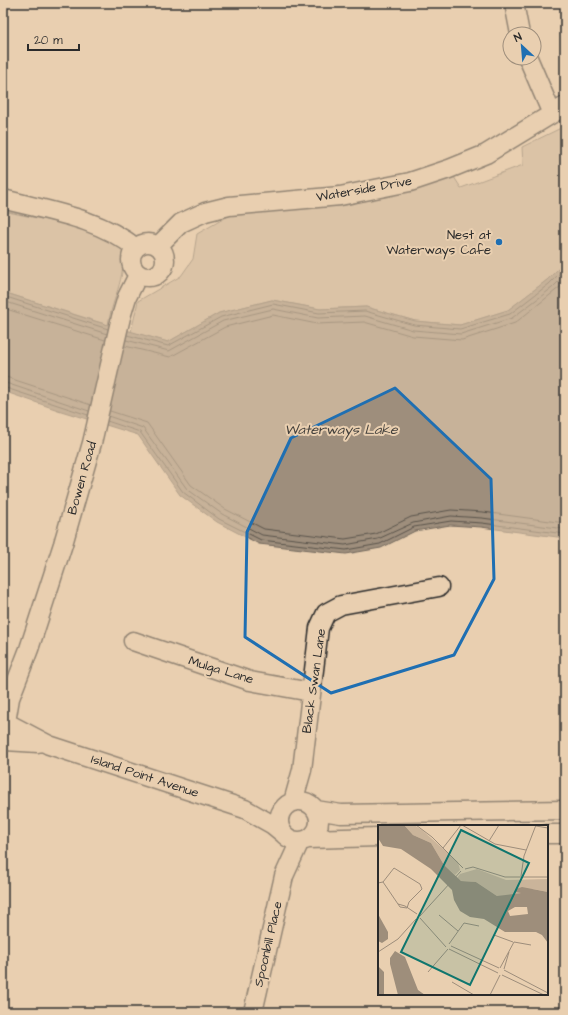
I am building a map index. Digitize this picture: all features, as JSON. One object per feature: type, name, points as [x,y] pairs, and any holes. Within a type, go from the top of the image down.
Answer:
[{"type":"street","points":[[514,3],[518,26]]},
{"type":"street","points":[[533,66],[558,110]]},
{"type":"street","name":"Waterside Drive","points":[[158,246],[181,223],[205,212],[229,206],[340,196],[410,182],[449,169],[486,154],[558,110]]},
{"type":"street","points":[[3,199],[88,222],[121,236],[136,248]]},
{"type":"street","points":[[147,243],[158,246],[162,250],[165,262],[161,272],[150,278],[138,275],[133,269],[131,263],[131,257],[136,248],[147,243]]},
{"type":"street","name":"Bowen Road","points":[[6,727],[10,698],[29,649],[56,567],[92,443],[121,317],[127,297],[138,275]]},
{"type":"street","name":"Black Swan Lane","points":[[294,838],[314,835],[319,823],[301,805],[302,770],[319,628],[326,613],[341,605],[439,587]]},
{"type":"street","name":"Mulga Lane","points":[[133,641],[250,681],[311,692]]},
{"type":"street","name":"Bowen Road","points":[[3,693],[17,678]]},
{"type":"street","name":"Island Point Avenue","points":[[6,727],[44,744],[245,809],[294,838]]},
{"type":"street","points":[[301,805],[280,819],[294,838],[378,837]]},
{"type":"street","name":"Island Point Avenue","points":[[245,809],[277,809],[301,805],[341,814],[511,819],[565,810]]},
{"type":"street","points":[[548,834],[565,834]]},
{"type":"street","name":"Spoonbill Place","points":[[253,1012],[294,838]]},
{"type":"highlighted area","points":[[395,388],[491,479],[494,579],[454,655],[331,693],[245,637],[247,532],[291,438]]},
{"type":"shaded area","points":[[565,126],[565,262],[547,280],[508,310],[460,325],[415,321],[366,307],[320,309],[272,300],[219,313],[168,342],[131,332],[138,301],[181,276],[193,259],[197,234],[237,211],[341,206],[411,191],[454,177],[461,188],[523,165],[522,147]]},
{"type":"shaded area","points":[[3,211],[85,228],[120,244],[123,254],[122,274],[108,325],[3,292]]},
{"type":"water","name":"Waterways Lake","points":[[565,262],[565,538],[481,527],[450,525],[415,531],[381,548],[346,554],[259,544],[217,522],[180,495],[138,435],[3,391],[3,292],[91,320],[168,342],[219,313],[272,300],[320,309],[366,307],[415,321],[460,325],[508,310],[547,280]]},
{"type":"place","name":"Nest at Waterways Cafe","points":[[499,242]]}]
